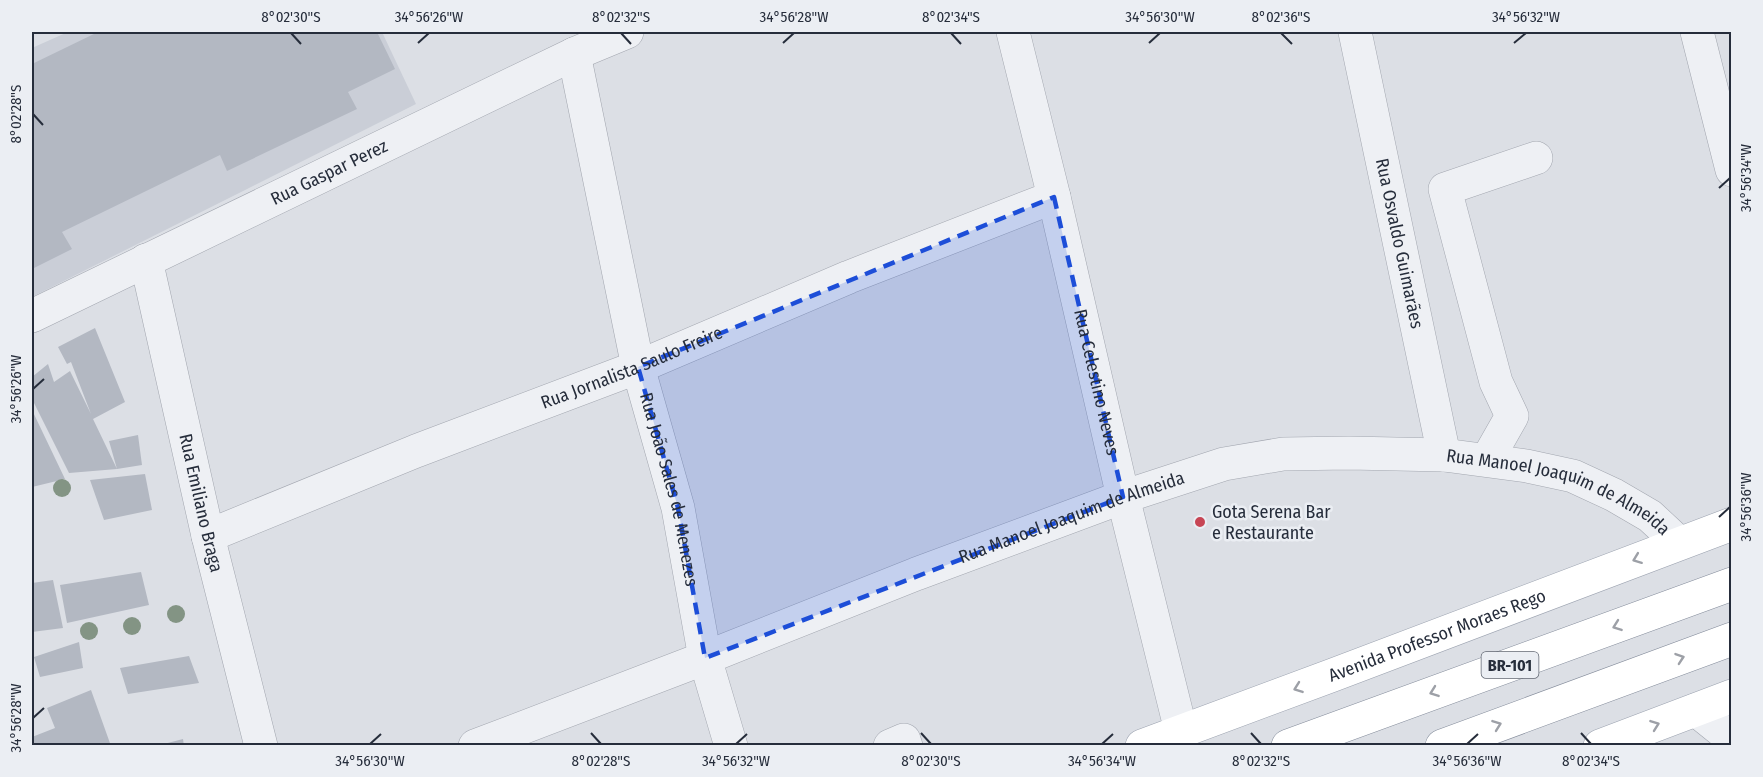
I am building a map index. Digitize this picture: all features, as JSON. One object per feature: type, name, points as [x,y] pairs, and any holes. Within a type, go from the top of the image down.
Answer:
[{"type":"main road","name":"Avenida Professor Moraes Rego","points":[[1142,746],[1731,524]]},
{"type":"main road","name":"BR-101","points":[[1288,746],[1731,584]]},
{"type":"main road","points":[[1442,746],[1731,639]]},
{"type":"main road","points":[[1600,746],[1731,696]]},
{"type":"street","name":"Rua Gaspar Perez","points":[[32,316],[574,54],[627,32]]},
{"type":"street","name":"Rua Celestino Neves","points":[[1013,32],[1181,731]]},
{"type":"street","name":"Rua Osvaldo Guimarães","points":[[1355,32],[1444,455]]},
{"type":"street","points":[[1697,32],[1731,170]]},
{"type":"street","name":"Rua João Sales de Menezes","points":[[574,54],[638,367],[678,508],[705,658],[731,746]]},
{"type":"street","points":[[1487,460],[1512,416],[1496,382],[1445,189],[1536,158]]},
{"type":"street","name":"Rua Jornalista Saulo Freire","points":[[208,536],[416,451],[638,367],[849,277],[1054,197]]},
{"type":"street","name":"Rua Emiliano Braga","points":[[146,260],[208,536],[261,746]]},
{"type":"street","name":"Rua Manoel Joaquim de Almeida","points":[[475,746],[916,574],[1123,497],[1224,464],[1283,454],[1444,455],[1527,466],[1573,476],[1614,495],[1650,516],[1679,543]]},
{"type":"street","points":[[1696,710],[1731,739]]},
{"type":"street","points":[[890,746],[903,741],[906,746]]},
{"type":"highlighted area","points":[[1054,197],[1123,497],[705,658],[678,508],[638,367]]},
{"type":"shaded area","points":[[68,32],[382,32],[416,104],[32,297],[32,48]]},
{"type":"building","points":[[98,32],[377,32],[395,69],[348,92],[357,109],[227,171],[220,155],[62,232],[72,249],[32,269],[32,64]]},
{"type":"building","points":[[95,328],[125,402],[93,419],[117,469],[69,473],[32,399],[32,377],[48,364],[54,382],[70,371],[91,414],[71,362],[67,364],[58,347]]},
{"type":"building","points":[[32,410],[65,479],[32,487]]},
{"type":"building","points":[[138,435],[142,465],[117,469],[109,441]]},
{"type":"building","points":[[145,474],[152,510],[104,520],[90,480]]},
{"type":"building","points":[[141,572],[149,605],[67,623],[60,585]]},
{"type":"building","points":[[53,580],[63,628],[32,632],[32,583]]},
{"type":"building","points":[[79,642],[83,668],[40,677],[34,657]]},
{"type":"building","points":[[189,656],[199,683],[128,694],[120,668]]},
{"type":"building","points":[[91,690],[111,746],[32,746],[32,737],[55,728],[47,708]]},
{"type":"building","points":[[183,739],[184,746],[160,746],[160,745]]},
{"type":"place","name":"Gota Serena Bar e Restaurante","points":[[1200,522]]}]
